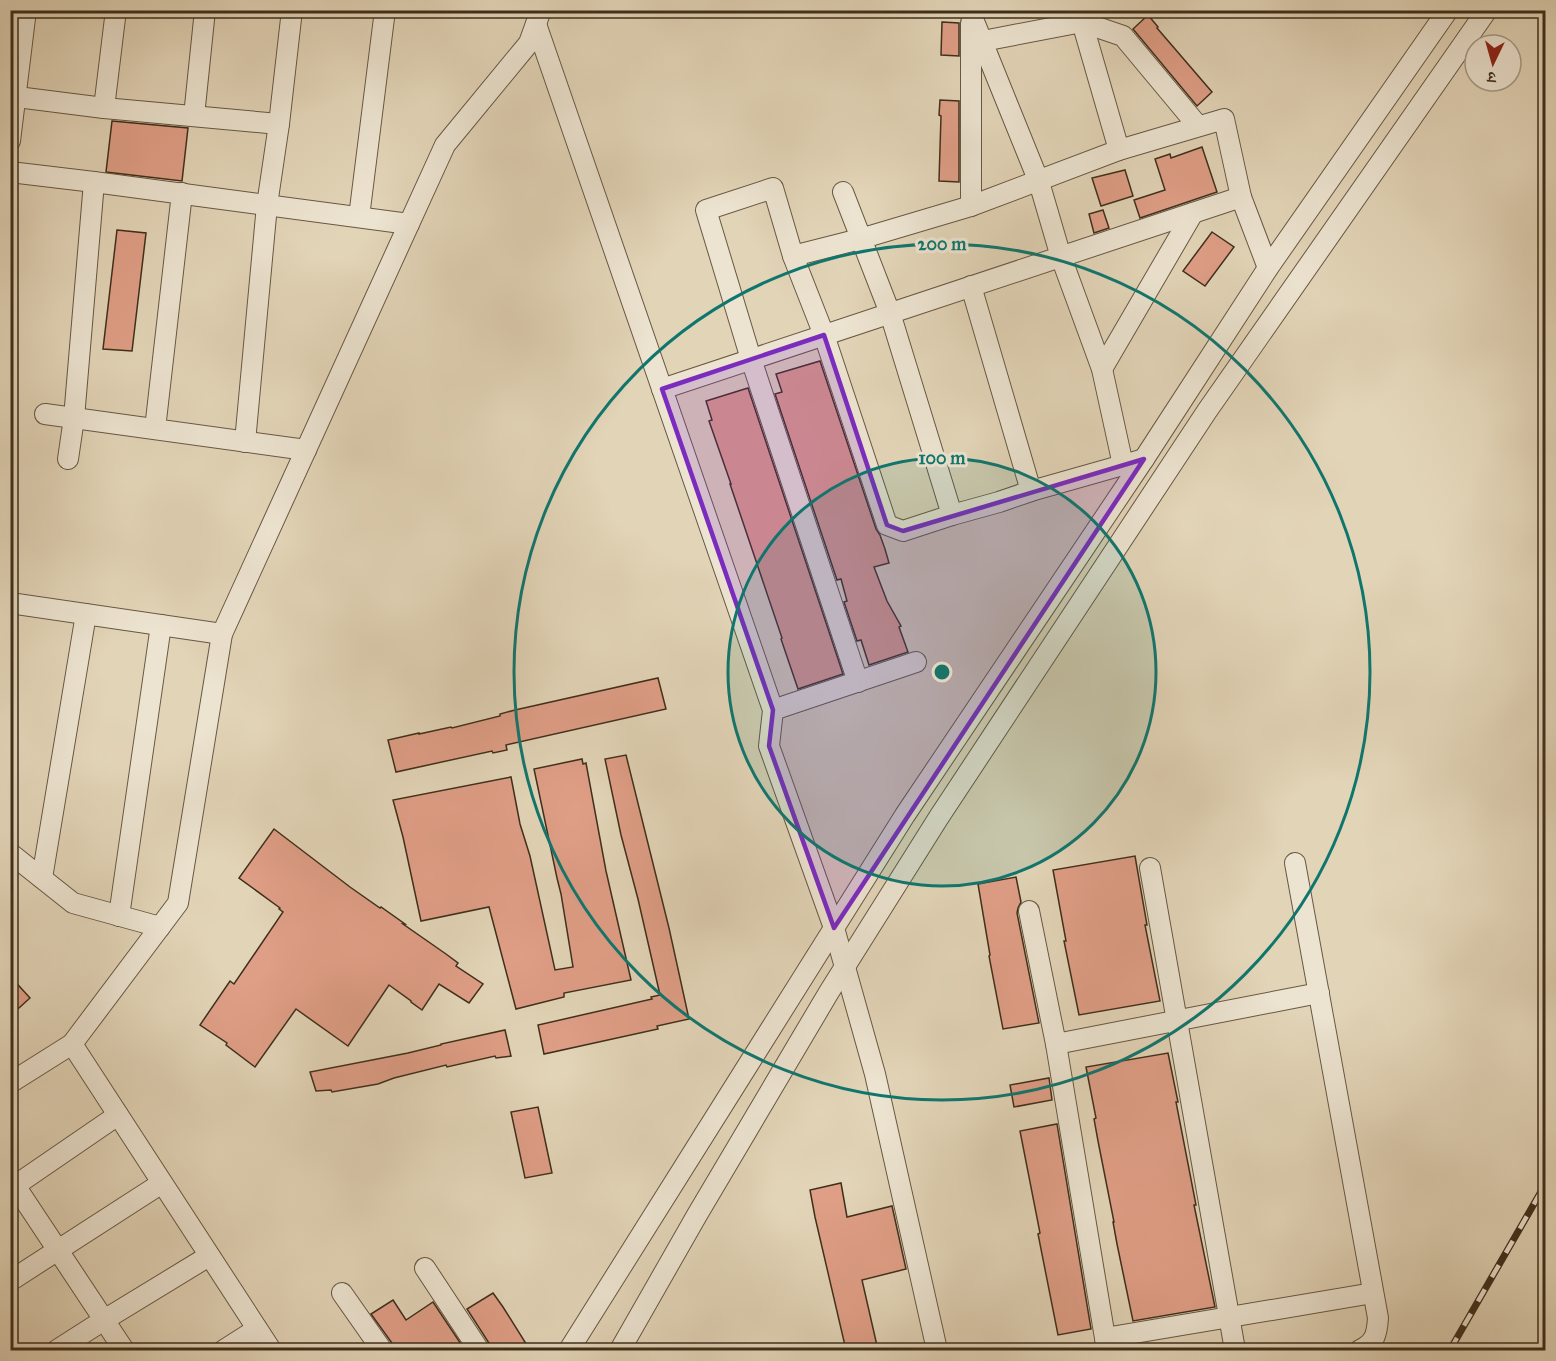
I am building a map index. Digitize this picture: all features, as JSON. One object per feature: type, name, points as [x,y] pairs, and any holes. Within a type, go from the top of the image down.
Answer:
[{"type":"street","points":[[10,141],[26,10]]},
{"type":"street","points":[[104,108],[117,10]]},
{"type":"street","points":[[194,116],[205,10]]},
{"type":"street","points":[[244,442],[267,205],[292,10]]},
{"type":"street","points":[[359,217],[385,10]]},
{"type":"street","points":[[569,1350],[905,815],[1144,459],[1268,268],[1448,10]]},
{"type":"street","points":[[620,1350],[829,992],[939,817],[1207,411],[1487,10]]},
{"type":"street","points":[[971,12],[1039,182],[1061,257],[1102,369],[1123,465]]},
{"type":"street","points":[[971,12],[971,206]]},
{"type":"street","points":[[538,17],[662,389],[773,710],[770,746],[834,928],[875,1074],[937,1350]]},
{"type":"street","points":[[10,1083],[72,1044],[178,903],[222,634],[445,145],[529,43],[538,17]]},
{"type":"street","points":[[982,41],[1082,22],[1123,36],[1198,126]]},
{"type":"street","points":[[1082,22],[1119,150]]},
{"type":"street","points":[[17,97],[104,108],[279,124]]},
{"type":"street","points":[[794,256],[971,206],[1119,150],[1224,119],[1241,197],[1268,268]]},
{"type":"street","points":[[10,172],[409,224]]},
{"type":"street","points":[[68,459],[74,418],[94,182]]},
{"type":"street","points":[[858,682],[751,359],[706,210],[773,188],[794,256],[824,335],[887,525],[903,531],[1030,491],[1144,459]]},
{"type":"street","points":[[843,192],[890,313],[952,515]]},
{"type":"street","points":[[155,429],[182,193]]},
{"type":"street","points":[[662,389],[1241,197]]},
{"type":"street","points":[[1102,369],[1193,213]]},
{"type":"street","points":[[971,286],[1030,491]]},
{"type":"street","points":[[45,414],[306,450]]},
{"type":"street","points":[[10,603],[222,634]]},
{"type":"street","points":[[42,878],[86,614]]},
{"type":"street","points":[[119,916],[161,625]]},
{"type":"street","points":[[773,710],[916,662]]},
{"type":"street","points":[[10,853],[73,903],[160,927]]},
{"type":"street","points":[[1295,862],[1378,1318],[1376,1335],[1367,1347],[1360,1350]]},
{"type":"street","points":[[1150,868],[1235,1350]]},
{"type":"street","points":[[1029,911],[1056,1044],[1106,1344],[1229,1317],[1373,1293]]},
{"type":"street","points":[[1056,1044],[1319,993]]},
{"type":"street","points":[[72,1044],[272,1350]]},
{"type":"street","points":[[118,1115],[12,1184],[124,1350]]},
{"type":"street","points":[[10,1281],[162,1183]]},
{"type":"street","points":[[57,1350],[210,1256]]},
{"type":"street","points":[[425,1268],[479,1350]]},
{"type":"street","points":[[342,1293],[382,1350]]},
{"type":"street","points":[[224,1350],[257,1329]]},
{"type":"highlighted area","points":[[824,335],[887,525],[903,531],[1144,459],[834,928],[769,746],[773,710],[662,389]]},
{"type":"building","points":[[1148,15],[1212,92],[1197,106],[1133,29]]},
{"type":"building","points":[[942,22],[959,23],[959,56],[941,55]]},
{"type":"building","points":[[940,100],[959,101],[959,182],[939,181]]},
{"type":"building","points":[[112,121],[188,128],[182,181],[106,172]]},
{"type":"building","points":[[1202,147],[1217,192],[1140,218],[1134,200],[1165,190],[1155,159],[1170,154],[1171,158]]},
{"type":"building","points":[[1125,170],[1133,196],[1101,206],[1092,178]]},
{"type":"building","points":[[1103,210],[1109,228],[1094,233],[1089,214]]},
{"type":"building","points":[[117,230],[146,233],[132,351],[103,349]]},
{"type":"building","points":[[1212,232],[1234,247],[1205,286],[1183,271]]},
{"type":"building","points":[[820,361],[889,563],[874,567],[887,601],[901,626],[899,627],[908,652],[869,665],[861,640],[857,641],[844,602],[847,601],[841,579],[837,580],[775,394],[782,392],[776,374]]},
{"type":"building","points":[[748,388],[843,674],[798,689],[709,421],[712,420],[706,401]]},
{"type":"building","points":[[658,678],[666,709],[506,745],[507,750],[493,753],[492,751],[396,772],[388,740],[452,728],[515,710]]},
{"type":"building","points":[[626,755],[689,1019],[657,1026],[658,1029],[544,1054],[538,1025],[652,999],[651,997],[660,995],[605,759]]},
{"type":"building","points":[[582,759],[583,764],[586,763],[606,871],[631,980],[564,993],[564,997],[516,1009],[489,907],[421,921],[393,800],[511,777],[555,970],[573,967],[561,894],[534,769]]},
{"type":"building","points":[[274,829],[350,887],[446,954],[458,963],[456,966],[483,984],[469,1003],[439,984],[422,1010],[389,985],[348,1046],[296,1009],[255,1067],[226,1045],[227,1043],[200,1025],[230,981],[234,984],[283,912],[239,878]]},
{"type":"building","points":[[1135,856],[1147,925],[1145,925],[1160,1001],[1079,1015],[1053,870]]},
{"type":"building","points":[[1016,877],[1021,902],[1017,913],[1039,1023],[1003,1029],[978,884]]},
{"type":"building","points":[[10,976],[30,998],[10,1016]]},
{"type":"building","points":[[505,1030],[511,1056],[496,1058],[495,1056],[447,1067],[446,1065],[378,1084],[332,1092],[331,1090],[316,1091],[310,1072],[408,1053]]},
{"type":"building","points":[[1168,1053],[1196,1205],[1194,1205],[1215,1307],[1133,1321],[1086,1067]]},
{"type":"building","points":[[1049,1078],[1052,1100],[1014,1107],[1010,1085]]},
{"type":"building","points":[[538,1107],[552,1173],[525,1178],[511,1112]]},
{"type":"building","points":[[1057,1124],[1091,1329],[1058,1335],[1020,1131]]},
{"type":"building","points":[[841,1183],[847,1217],[892,1206],[906,1269],[862,1280],[878,1350],[846,1350],[815,1217],[810,1190]]},
{"type":"building","points":[[493,1293],[530,1350],[492,1350],[467,1309]]},
{"type":"building","points":[[393,1300],[406,1320],[433,1302],[465,1350],[394,1350],[392,1343],[371,1314]]},
{"type":"railway","points":[[1450,1350],[1546,1183]]}]
